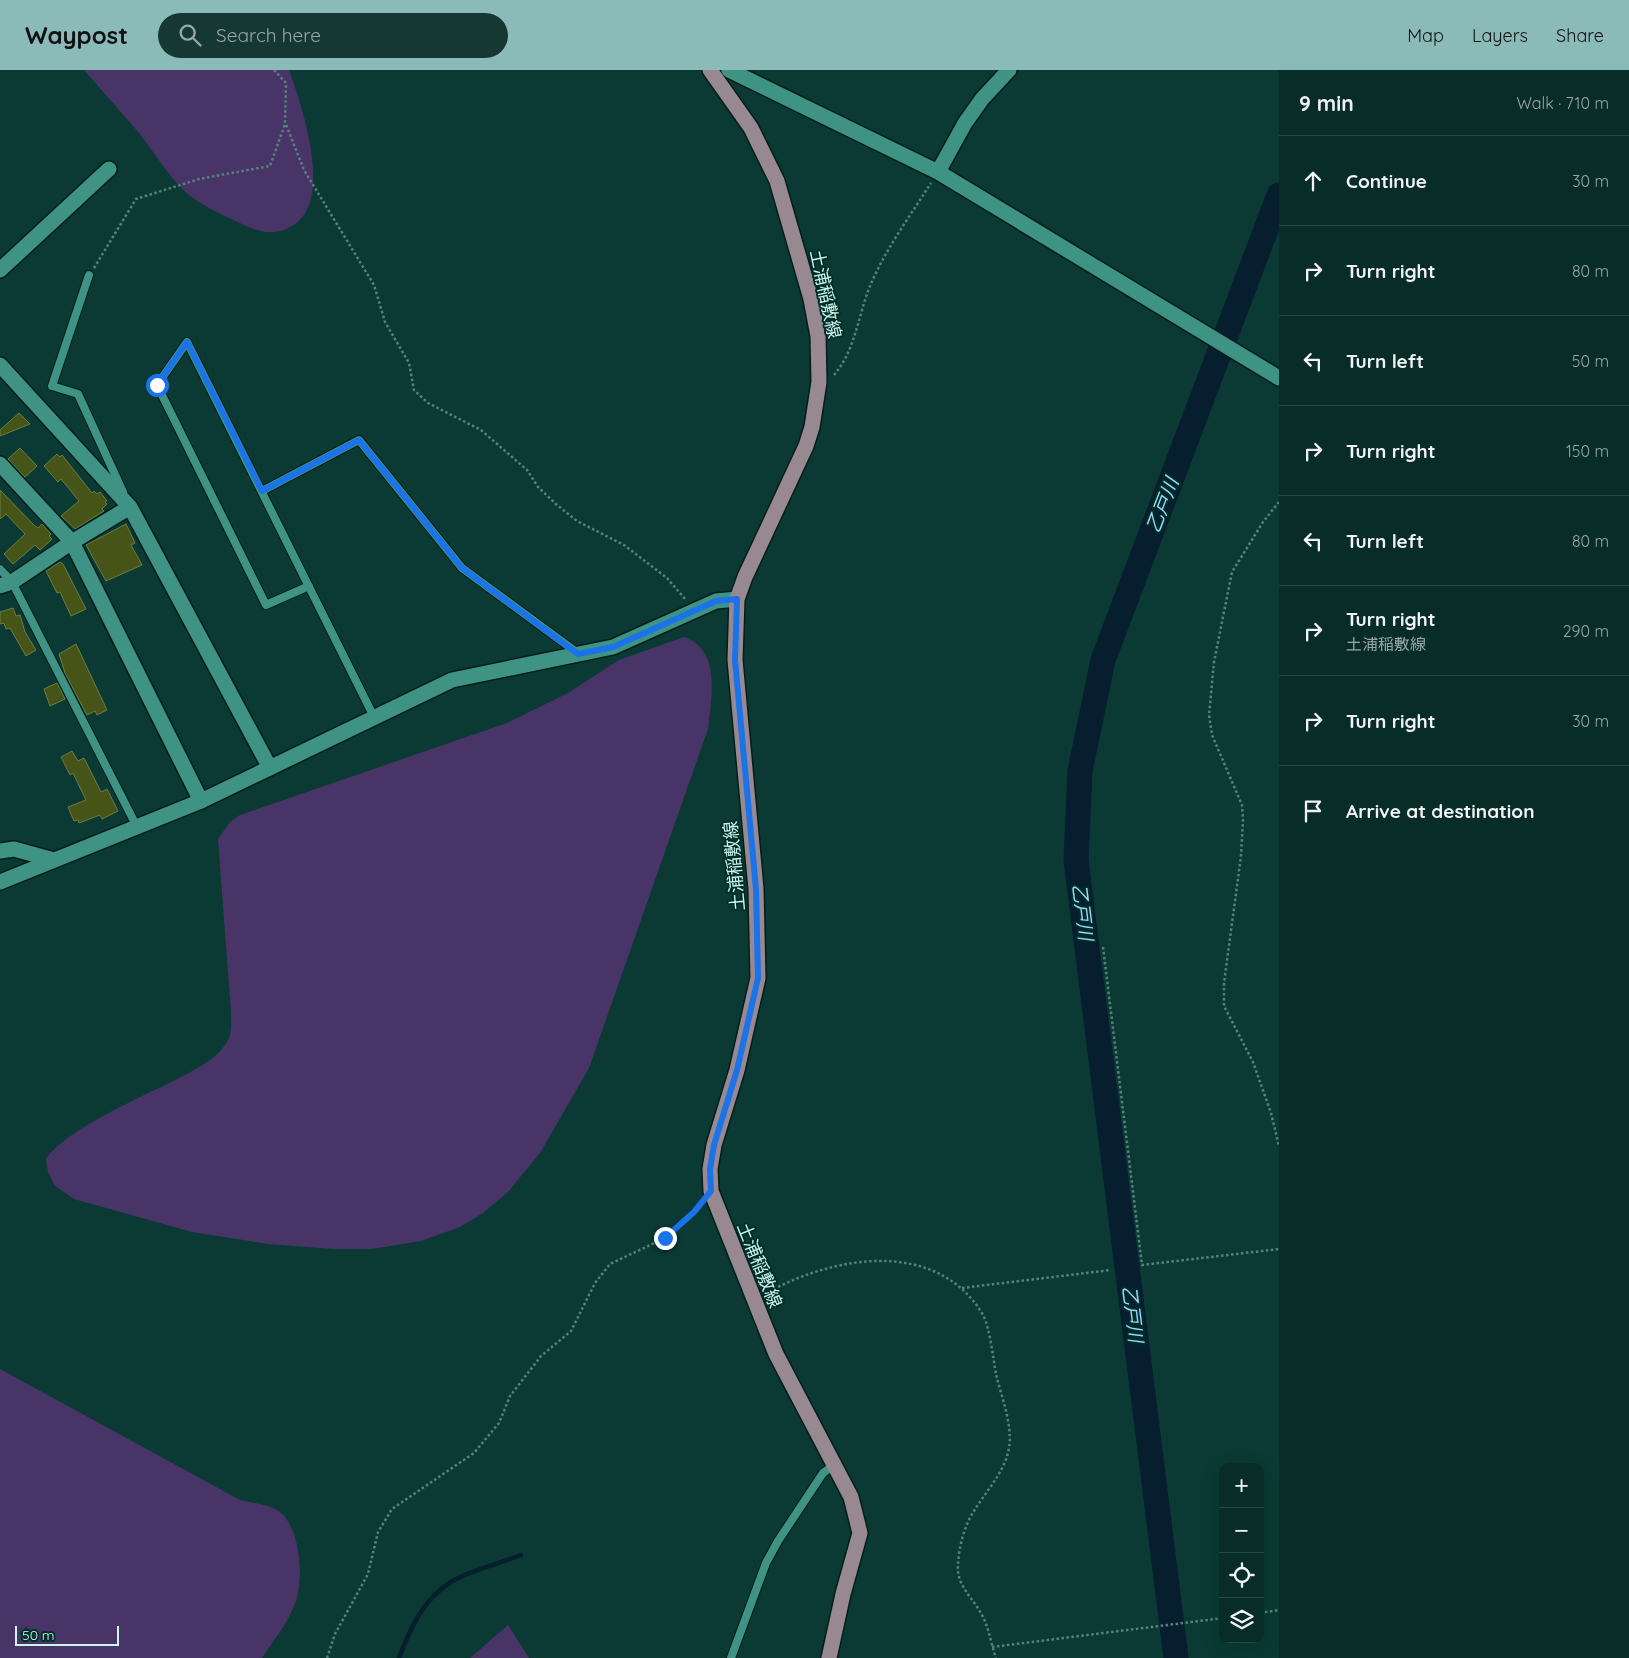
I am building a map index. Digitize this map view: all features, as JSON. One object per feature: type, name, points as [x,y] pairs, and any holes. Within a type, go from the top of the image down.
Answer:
[{"type":"main road","name":"土浦稲敷線","points":[[710,70],[751,128],[776,181],[811,299],[818,336],[819,382],[812,427],[806,446],[745,576],[737,599],[735,660],[756,889],[758,978],[739,1061],[714,1145],[710,1169],[711,1191],[754,1301],[776,1354],[851,1497],[860,1533],[843,1594],[829,1658]]},
{"type":"street","points":[[729,70],[938,172],[1279,378]]},
{"type":"street","points":[[938,172],[965,122],[982,98],[1009,70]]},
{"type":"street","points":[[3,263],[108,169]]},
{"type":"street","points":[[0,364],[130,507],[270,768]]},
{"type":"street","points":[[0,464],[72,542],[200,801]]},
{"type":"street","points":[[6,584],[130,507]]},
{"type":"street","points":[[0,882],[136,825],[200,801],[452,680],[613,647],[716,601],[737,599]]},
{"type":"street","points":[[0,851],[14,849],[54,860]]},
{"type":"lane","points":[[89,276],[52,386],[78,394],[130,507]]},
{"type":"lane","points":[[309,586],[266,605],[157,385],[187,342],[262,491],[374,717]]},
{"type":"lane","points":[[262,491],[359,440],[462,568],[578,654]]},
{"type":"lane","points":[[0,569],[6,584],[136,825]]},
{"type":"lane","points":[[731,1658],[766,1563],[778,1541],[823,1473],[834,1465]]},
{"type":"path","points":[[89,276],[136,199],[199,179],[270,166],[286,122],[286,83],[274,70]]},
{"type":"path","points":[[286,122],[304,170],[374,285],[384,322],[409,364],[414,390],[428,403],[481,430],[502,446],[526,470],[538,488],[557,505],[577,521],[624,545],[668,578],[695,611]]},
{"type":"path","points":[[819,382],[832,377],[844,363],[870,285],[901,230],[938,172]]},
{"type":"path","points":[[1279,502],[1263,522],[1232,572],[1214,662],[1209,715],[1212,735],[1242,805],[1243,820],[1241,856],[1224,983],[1224,1006],[1253,1062],[1271,1113],[1279,1146]]},
{"type":"path","points":[[1103,947],[1142,1265],[1279,1249]]},
{"type":"path","points":[[327,1658],[335,1634],[368,1574],[378,1532],[392,1509],[474,1453],[499,1423],[510,1396],[542,1356],[571,1331],[595,1283],[610,1264],[665,1238],[694,1212],[711,1191]]},
{"type":"path","points":[[754,1301],[785,1283],[824,1270],[867,1262],[903,1262],[927,1267],[944,1274],[962,1288],[984,1316],[1008,1426],[1009,1448],[1004,1462],[973,1512],[962,1540],[958,1577],[982,1614],[996,1658]]},
{"type":"path","points":[[962,1288],[1111,1270]]},
{"type":"path","points":[[1264,1612],[1279,1610]]},
{"type":"path","points":[[992,1647],[1219,1618]]},
{"type":"shaded area","points":[[84,70],[289,70],[301,105],[311,150],[312,194],[306,211],[295,224],[288,228],[281,231],[268,232],[249,227],[201,203],[189,195],[175,181],[139,133]]},
{"type":"shaded area","points":[[684,637],[696,643],[704,652],[709,664],[712,690],[708,729],[589,1068],[540,1153],[508,1192],[483,1213],[460,1227],[421,1241],[372,1249],[333,1249],[268,1244],[192,1232],[74,1199],[55,1186],[48,1172],[46,1159],[70,1136],[107,1114],[200,1067],[220,1051],[229,1038],[231,1012],[218,839],[230,822],[240,815],[507,723],[568,693],[619,660]]},
{"type":"shaded area","points":[[0,1369],[240,1500],[273,1508],[285,1517],[296,1540],[299,1554],[300,1569],[297,1596],[288,1619],[262,1658],[0,1658]]},
{"type":"shaded area","points":[[508,1625],[529,1658],[470,1658]]},
{"type":"building","points":[[19,413],[30,424],[0,436],[0,430]]},
{"type":"building","points":[[20,448],[37,466],[25,477],[8,459]]},
{"type":"building","points":[[57,454],[60,457],[62,455],[92,493],[94,491],[97,494],[100,492],[107,501],[105,502],[107,504],[102,509],[104,511],[75,529],[61,516],[79,501],[61,479],[58,482],[44,466]]},
{"type":"building","points":[[0,490],[35,526],[38,528],[42,524],[51,534],[49,536],[52,539],[40,550],[35,545],[13,564],[4,554],[25,534],[6,514],[0,519]]},
{"type":"building","points":[[126,524],[135,543],[131,545],[142,565],[106,581],[86,545]]},
{"type":"building","points":[[60,562],[63,564],[86,609],[71,616],[60,592],[57,593],[46,571]]},
{"type":"building","points":[[13,608],[16,616],[20,615],[25,632],[36,650],[26,656],[10,628],[6,629],[4,623],[0,624],[0,612]]},
{"type":"building","points":[[76,644],[107,710],[97,715],[95,711],[87,715],[65,673],[59,654]]},
{"type":"building","points":[[57,683],[65,699],[50,706],[44,689]]},
{"type":"building","points":[[72,751],[78,761],[84,758],[101,792],[107,789],[118,811],[102,819],[100,815],[79,823],[78,820],[74,821],[68,807],[86,800],[73,773],[70,775],[61,757]]},
{"type":"waterway","name":"乙戸川","points":[[1176,1658],[1076,860],[1080,771],[1103,660],[1279,195]]},
{"type":"waterway","points":[[399,1658],[408,1636],[425,1606],[441,1589],[466,1574],[521,1555]]},
{"type":"route","points":[[157,385],[187,342],[262,491],[359,440],[462,568],[578,654],[613,647],[716,601],[737,599],[735,660],[756,889],[758,978],[737,1070],[714,1145],[710,1169],[711,1191],[694,1212],[665,1238]]}]
